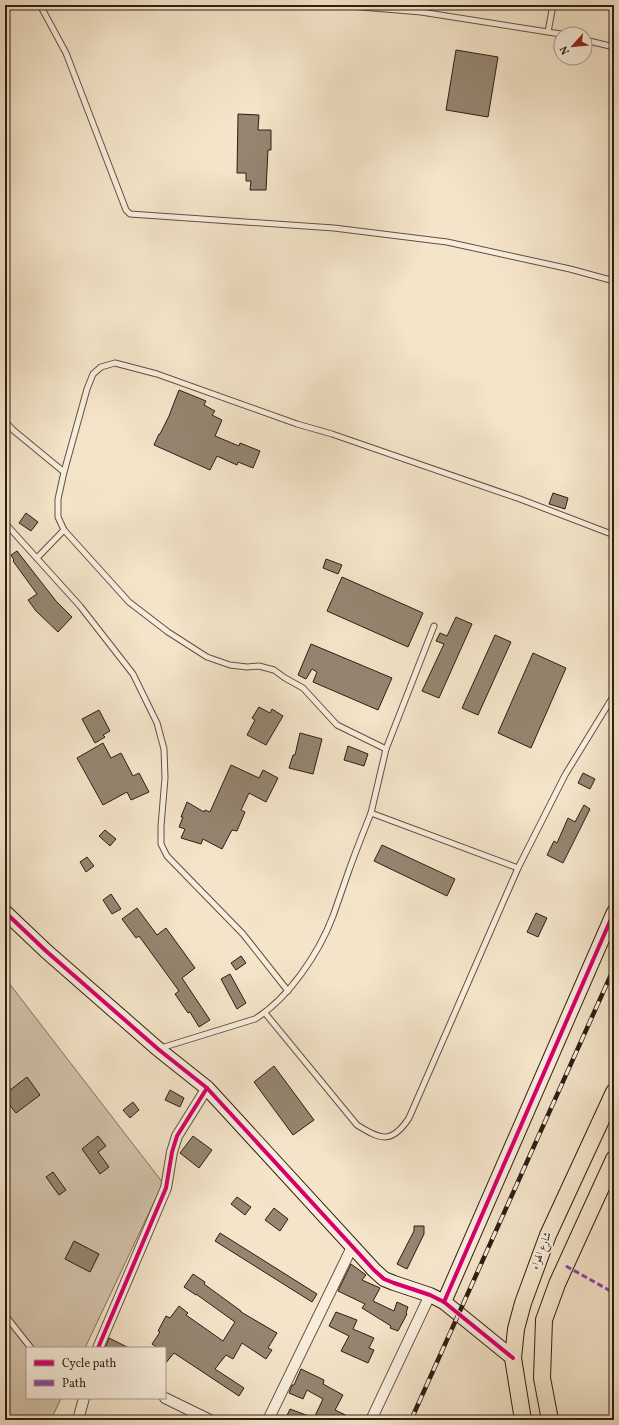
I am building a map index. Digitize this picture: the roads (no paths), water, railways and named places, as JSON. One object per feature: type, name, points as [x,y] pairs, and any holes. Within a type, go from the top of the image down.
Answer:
[{"type":"main road","name":"شارع الهواء","points":[[523,1420],[513,1358],[516,1329],[523,1303],[548,1235],[614,1092]]},
{"type":"main road","points":[[550,1420],[542,1378],[544,1320],[558,1284],[614,1159]]},
{"type":"street","points":[[5,912],[46,951],[158,1049],[207,1088],[352,1247],[384,1279],[394,1284],[430,1295],[444,1302],[513,1358]]},
{"type":"street","points":[[444,1302],[614,912]]},
{"type":"street","points":[[98,1347],[166,1188],[172,1152],[177,1136],[207,1088]]},
{"type":"street","points":[[268,1420],[352,1247]]},
{"type":"street","points":[[371,1420],[430,1295]]},
{"type":"street","points":[[166,1399],[206,1419]]},
{"type":"street","points":[[78,1420],[81,1400]]},
{"type":"lane","points":[[40,5],[66,54],[126,210],[130,214],[334,228],[447,242],[614,280]]},
{"type":"lane","points":[[338,5],[421,12],[553,33]]},
{"type":"lane","points":[[548,32],[553,5]]},
{"type":"lane","points":[[593,42],[614,47]]},
{"type":"lane","points":[[386,749],[337,725],[303,688],[274,670],[259,666],[247,667],[230,665],[207,657],[168,632],[129,602],[64,530],[58,516],[58,499],[87,389],[93,374],[101,367],[115,363],[157,374],[297,424],[332,434],[520,499],[614,535]]},
{"type":"lane","points":[[5,421],[13,430],[64,472]]},
{"type":"lane","points":[[5,523],[80,606],[133,674],[157,723],[164,749],[166,778],[161,826],[161,844],[167,856],[243,934],[288,991]]},
{"type":"lane","points":[[38,558],[64,530]]},
{"type":"lane","points":[[158,1049],[255,1019],[265,1013],[288,991],[305,969],[333,917],[356,850],[371,813],[386,749],[434,626]]},
{"type":"lane","points":[[265,1013],[357,1125],[374,1136],[389,1137],[401,1131],[409,1118],[518,868],[566,775],[614,695]]},
{"type":"lane","points":[[371,813],[518,868]]},
{"type":"lane","points":[[5,1315],[30,1347]]},
{"type":"railway","points":[[411,1420],[614,968]]}]
